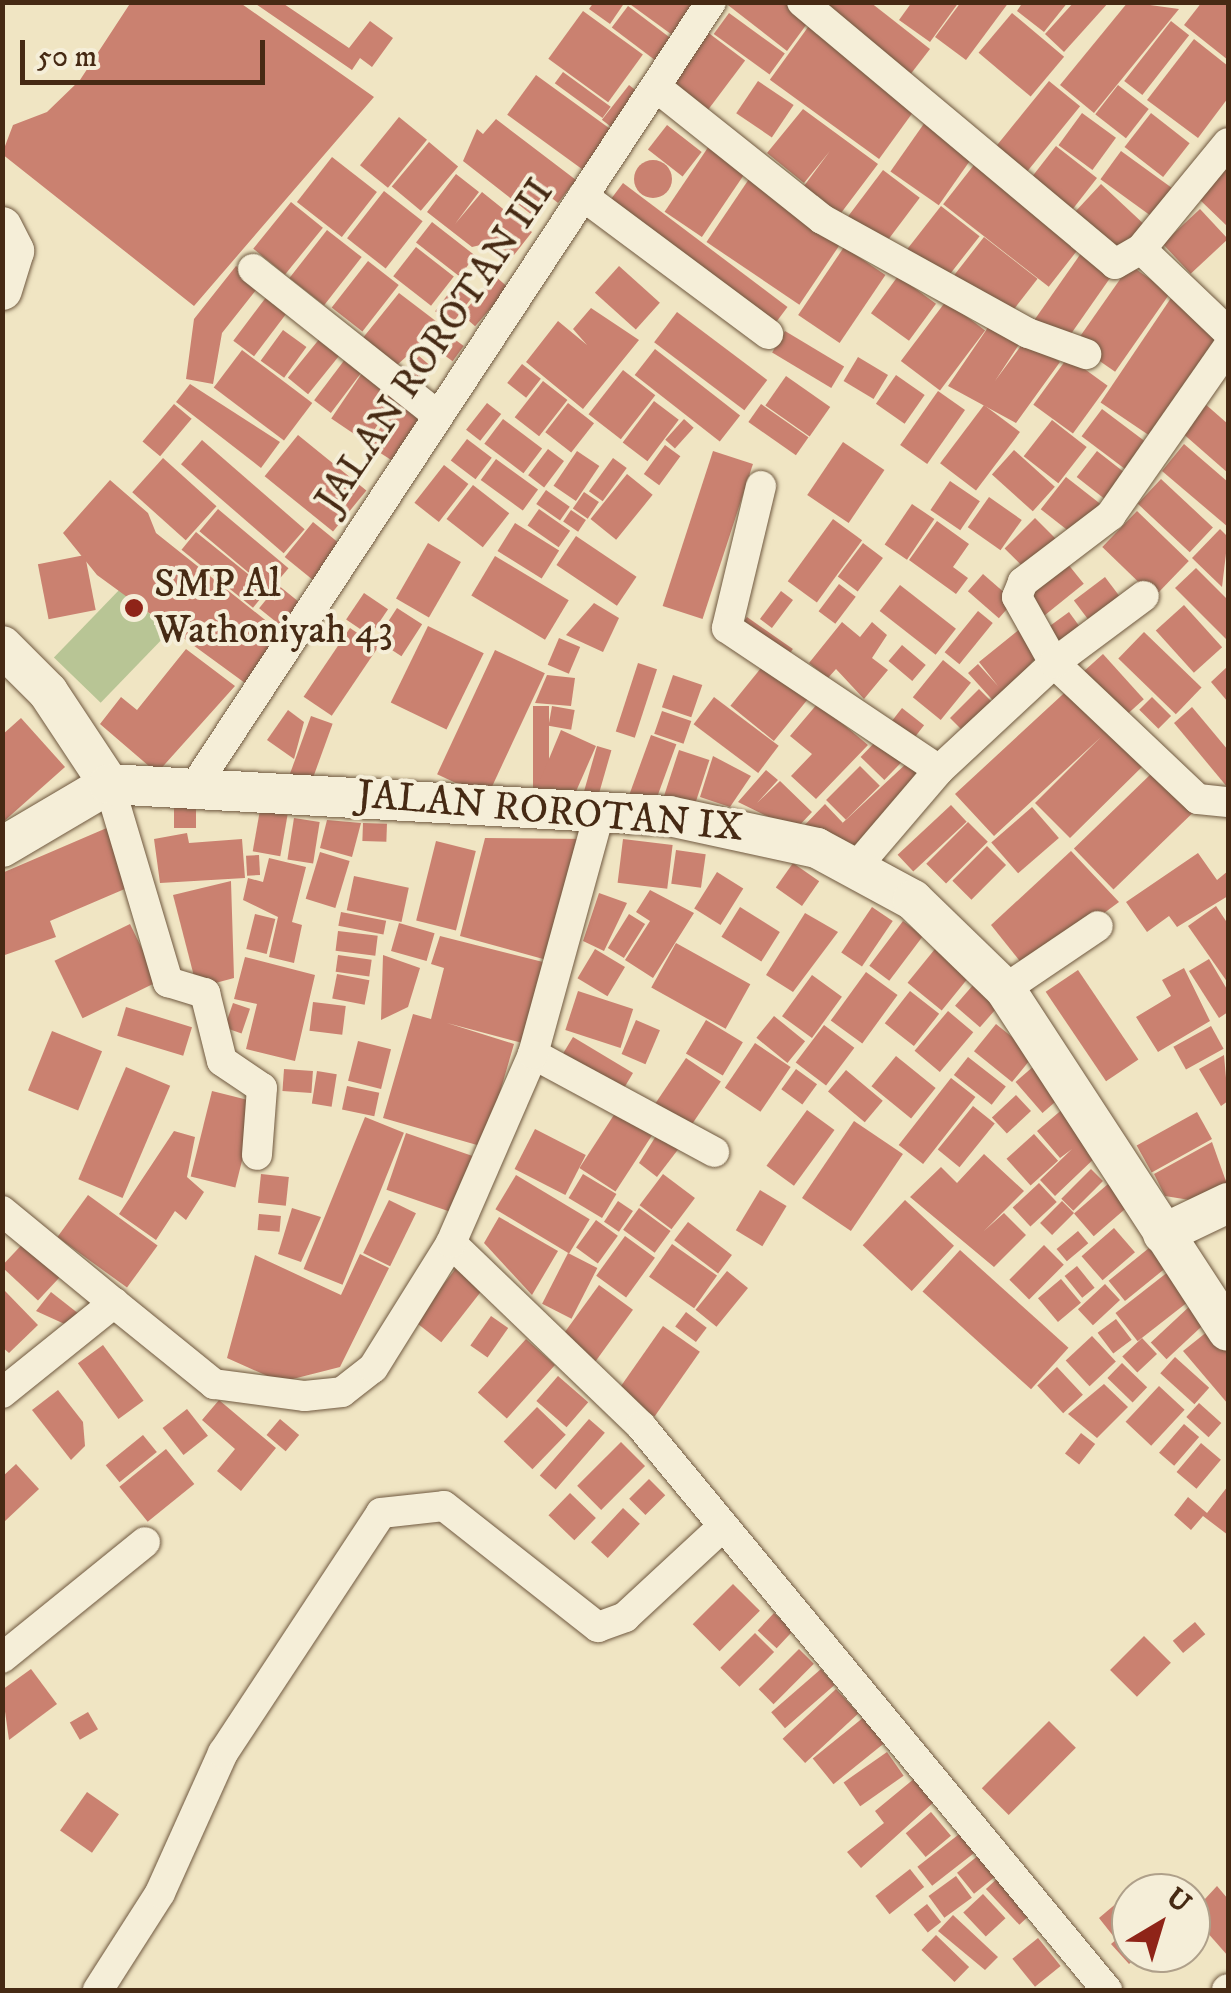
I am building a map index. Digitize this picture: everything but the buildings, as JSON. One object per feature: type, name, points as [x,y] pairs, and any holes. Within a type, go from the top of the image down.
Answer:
[{"type":"street","name":"JALAN ROROTAN III","points":[[195,786],[436,414],[711,2]]},
{"type":"street","points":[[802,2],[1109,261],[1121,264],[1140,249],[1228,143]]},
{"type":"street","points":[[656,87],[822,219],[1028,333],[1086,354]]},
{"type":"street","points":[[583,196],[768,334]]},
{"type":"street","points":[[2,226],[14,251],[2,290]]},
{"type":"street","points":[[1140,249],[1228,332]]},
{"type":"street","points":[[253,268],[436,414]]},
{"type":"street","points":[[1228,348],[1111,515],[1018,589],[1017,606],[1054,663],[1198,799],[1228,802]]},
{"type":"street","points":[[761,486],[727,628],[938,770]]},
{"type":"street","points":[[857,866],[938,770],[1054,663],[1144,596]]},
{"type":"street","points":[[2,646],[48,692],[109,784],[168,982],[204,993],[222,1061],[262,1088],[257,1155]]},
{"type":"street","points":[[2,846],[109,784]]},
{"type":"street","name":"JALAN ROROTAN IX","points":[[109,784],[600,811],[748,828],[857,866],[949,928],[1005,988],[1228,1332]]},
{"type":"street","points":[[2,1211],[214,1384],[342,1392],[373,1368],[451,1243],[533,1054],[600,811]]},
{"type":"street","points":[[1005,988],[1098,926]]},
{"type":"street","points":[[533,1054],[714,1152]]},
{"type":"street","points":[[1163,1234],[1228,1203]]},
{"type":"street","points":[[451,1243],[641,1426],[720,1528],[1107,1990]]},
{"type":"street","points":[[2,1393],[114,1304]]},
{"type":"street","points":[[98,1990],[160,1894],[223,1752],[381,1513],[444,1506],[598,1628],[625,1617],[720,1528]]},
{"type":"street","points":[[2,1658],[144,1542]]},
{"type":"green space","points":[[122,587],[169,632],[101,703],[54,657]]},
{"type":"place","name":"SMP Al Wathoniyah 43","points":[[134,608]]}]
